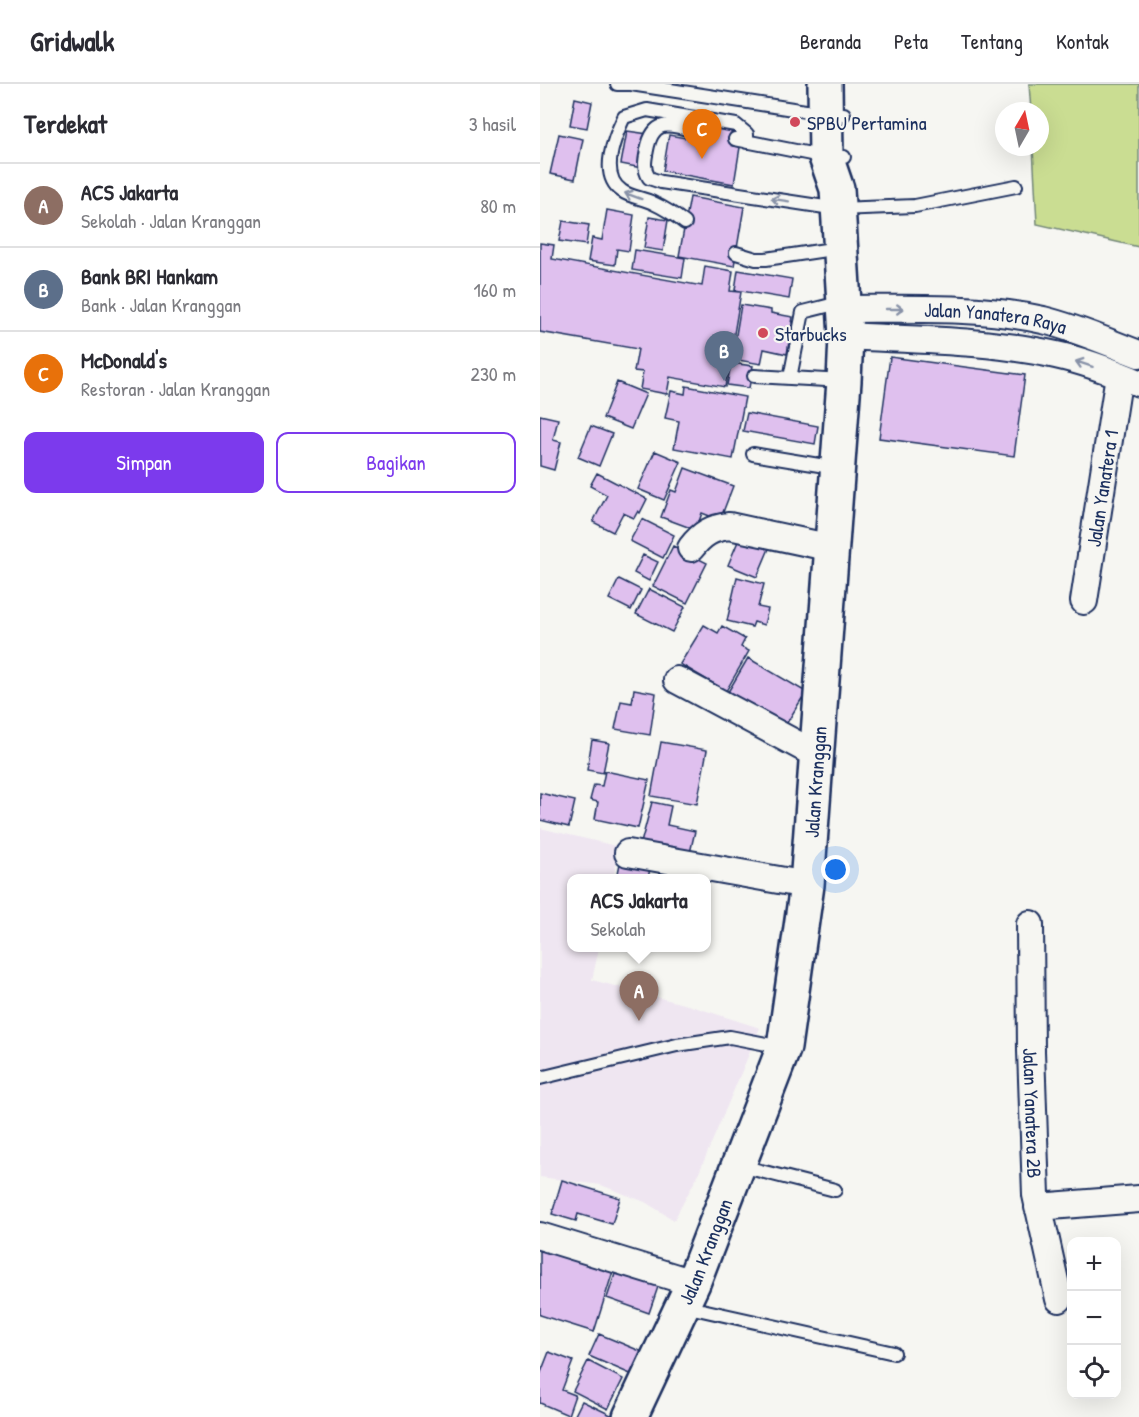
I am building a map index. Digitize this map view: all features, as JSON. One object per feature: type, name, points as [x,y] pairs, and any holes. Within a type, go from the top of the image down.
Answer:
[{"type":"main road","name":"Jalan Kranggan","points":[[630,1417],[688,1295],[740,1166],[784,1047],[807,885],[844,381],[845,316],[837,199],[834,99]]},
{"type":"street","name":"Jalan Yanatera Raya","points":[[845,316],[946,309],[1042,320],[1065,326],[1139,354]]},
{"type":"street","points":[[979,344],[984,313]]},
{"type":"street","name":"Jalan Yanatera Raya","points":[[845,316],[979,344],[1058,356],[1129,379]]},
{"type":"street","name":"Jalan Yanatera 1","points":[[1084,601],[1129,379]]},
{"type":"street","points":[[691,548],[703,533],[729,526],[832,548]]},
{"type":"street","points":[[677,680],[817,755]]},
{"type":"street","points":[[628,853],[807,885]]},
{"type":"street","name":"Jalan Yanatera 2B","points":[[1030,924],[1031,1052],[1038,1208],[1059,1299]]},
{"type":"street","points":[[1038,1208],[1139,1199]]},
{"type":"street","points":[[540,1236],[688,1295]]},
{"type":"lane","points":[[617,84],[834,99]]},
{"type":"lane","points":[[685,223],[652,202],[622,192],[614,183],[610,168],[613,140],[624,117],[647,110],[736,125],[747,134],[741,140],[835,157]]},
{"type":"lane","points":[[703,133],[667,126],[660,126],[655,130],[649,142],[644,166],[649,178],[661,182],[915,206],[1016,186]]},
{"type":"lane","points":[[736,253],[756,259],[766,259],[840,248]]},
{"type":"lane","points":[[790,378],[803,312],[845,316]]},
{"type":"lane","points":[[754,376],[844,381]]},
{"type":"lane","points":[[753,453],[838,468]]},
{"type":"lane","points":[[540,1078],[677,1045],[730,1037],[784,1047]]},
{"type":"lane","points":[[740,1166],[835,1190]]},
{"type":"lane","points":[[688,1295],[894,1353]]},
{"type":"shaded area","points":[[540,828],[620,847],[614,874],[567,874],[567,952],[598,952],[592,980],[691,1006],[760,1028],[698,1175],[674,1220],[645,1202],[601,1185],[540,1177]]},
{"type":"green space","points":[[1029,84],[1139,84],[1139,247],[1037,224],[1033,156],[1049,156],[1049,102],[1030,102]]},
{"type":"building","points":[[575,98],[592,102],[587,128],[570,125]]},
{"type":"building","points":[[705,124],[737,130],[734,146],[740,147],[734,184],[663,171],[669,135],[702,141]]},
{"type":"building","points":[[627,131],[648,134],[642,168],[621,164]]},
{"type":"building","points":[[559,134],[583,139],[575,179],[550,174]]},
{"type":"building","points":[[690,197],[744,207],[734,266],[679,256]]},
{"type":"building","points":[[607,210],[634,215],[629,251],[617,249],[615,265],[588,261],[592,238],[602,240]]},
{"type":"building","points":[[649,217],[668,220],[663,251],[644,248]]},
{"type":"building","points":[[563,221],[589,225],[586,245],[559,241]]},
{"type":"building","points":[[540,243],[554,245],[552,259],[702,286],[705,266],[733,271],[730,291],[741,292],[725,387],[670,377],[667,394],[640,389],[643,372],[634,371],[638,349],[540,332]]},
{"type":"building","points":[[635,250],[685,258],[682,278],[632,270]]},
{"type":"building","points":[[738,270],[792,279],[789,299],[735,290]]},
{"type":"building","name":"Starbucks","points":[[741,305],[771,310],[771,313],[793,317],[787,354],[764,349],[761,364],[732,359]]},
{"type":"building","points":[[890,357],[1025,375],[1014,456],[879,438]]},
{"type":"building","points":[[731,363],[753,366],[749,388],[727,385]]},
{"type":"building","points":[[617,382],[646,394],[631,429],[603,418]]},
{"type":"building","points":[[686,386],[745,397],[733,459],[674,448],[679,421],[665,418],[671,391],[685,394]]},
{"type":"building","points":[[747,413],[818,426],[815,444],[743,431]]},
{"type":"building","points":[[540,415],[558,419],[553,440],[561,442],[554,470],[540,466]]},
{"type":"building","points":[[591,426],[612,434],[599,466],[578,457]]},
{"type":"building","points":[[655,451],[681,462],[664,500],[638,489]]},
{"type":"building","points":[[685,468],[733,486],[720,520],[702,513],[696,530],[661,517],[671,490],[676,492]]},
{"type":"building","points":[[597,473],[647,499],[640,513],[638,511],[634,518],[623,513],[613,532],[593,522],[607,495],[590,486]]},
{"type":"building","points":[[642,519],[674,535],[663,558],[630,541]]},
{"type":"building","points":[[742,532],[771,544],[757,577],[728,565]]},
{"type":"building","points":[[673,546],[707,563],[687,603],[653,586]]},
{"type":"building","points":[[643,555],[658,562],[649,581],[634,573]]},
{"type":"building","points":[[737,577],[764,584],[758,607],[768,609],[764,625],[754,622],[752,627],[727,621]]},
{"type":"building","points":[[619,579],[641,590],[631,610],[609,599]]},
{"type":"building","points":[[649,589],[685,607],[672,632],[636,614]]},
{"type":"building","points":[[704,625],[718,633],[722,626],[745,639],[741,647],[749,651],[726,691],[680,664]]},
{"type":"building","points":[[748,658],[806,692],[785,726],[728,692]]},
{"type":"building","points":[[634,689],[656,693],[650,735],[615,729],[621,701],[632,703]]},
{"type":"building","points":[[592,740],[609,743],[603,773],[587,770]]},
{"type":"building","points":[[661,742],[707,750],[697,804],[651,796]]},
{"type":"building","points":[[605,771],[649,780],[638,828],[595,819],[598,802],[590,800],[594,785],[602,786]]},
{"type":"building","points":[[540,793],[575,801],[569,827],[540,820]]},
{"type":"building","points":[[652,802],[671,806],[667,825],[695,831],[690,853],[641,843]]},
{"type":"building","points":[[622,854],[652,860],[649,874],[618,874]]},
{"type":"building","points":[[562,1180],[620,1198],[612,1224],[578,1214],[576,1221],[552,1214]]},
{"type":"building","points":[[542,1246],[614,1268],[594,1332],[540,1315],[540,1251]]},
{"type":"building","points":[[617,1268],[659,1284],[649,1313],[607,1298]]},
{"type":"building","points":[[599,1334],[645,1353],[635,1376],[589,1356]]},
{"type":"building","points":[[549,1352],[573,1361],[562,1390],[575,1395],[568,1415],[540,1403],[540,1375]]},
{"type":"building","points":[[588,1361],[623,1379],[608,1409],[573,1391]]},
{"type":"building","points":[[582,1401],[613,1416],[574,1417]]},
{"type":"place","name":"SPBU Pertamina","points":[[795,122]]},
{"type":"place","name":"McDonald's","points":[[702,159]]},
{"type":"place","name":"Starbucks","points":[[763,333]]},
{"type":"place","name":"Bank BRI Hankam","points":[[724,381]]},
{"type":"place","name":"ACS Jakarta","points":[[639,1021]]}]
